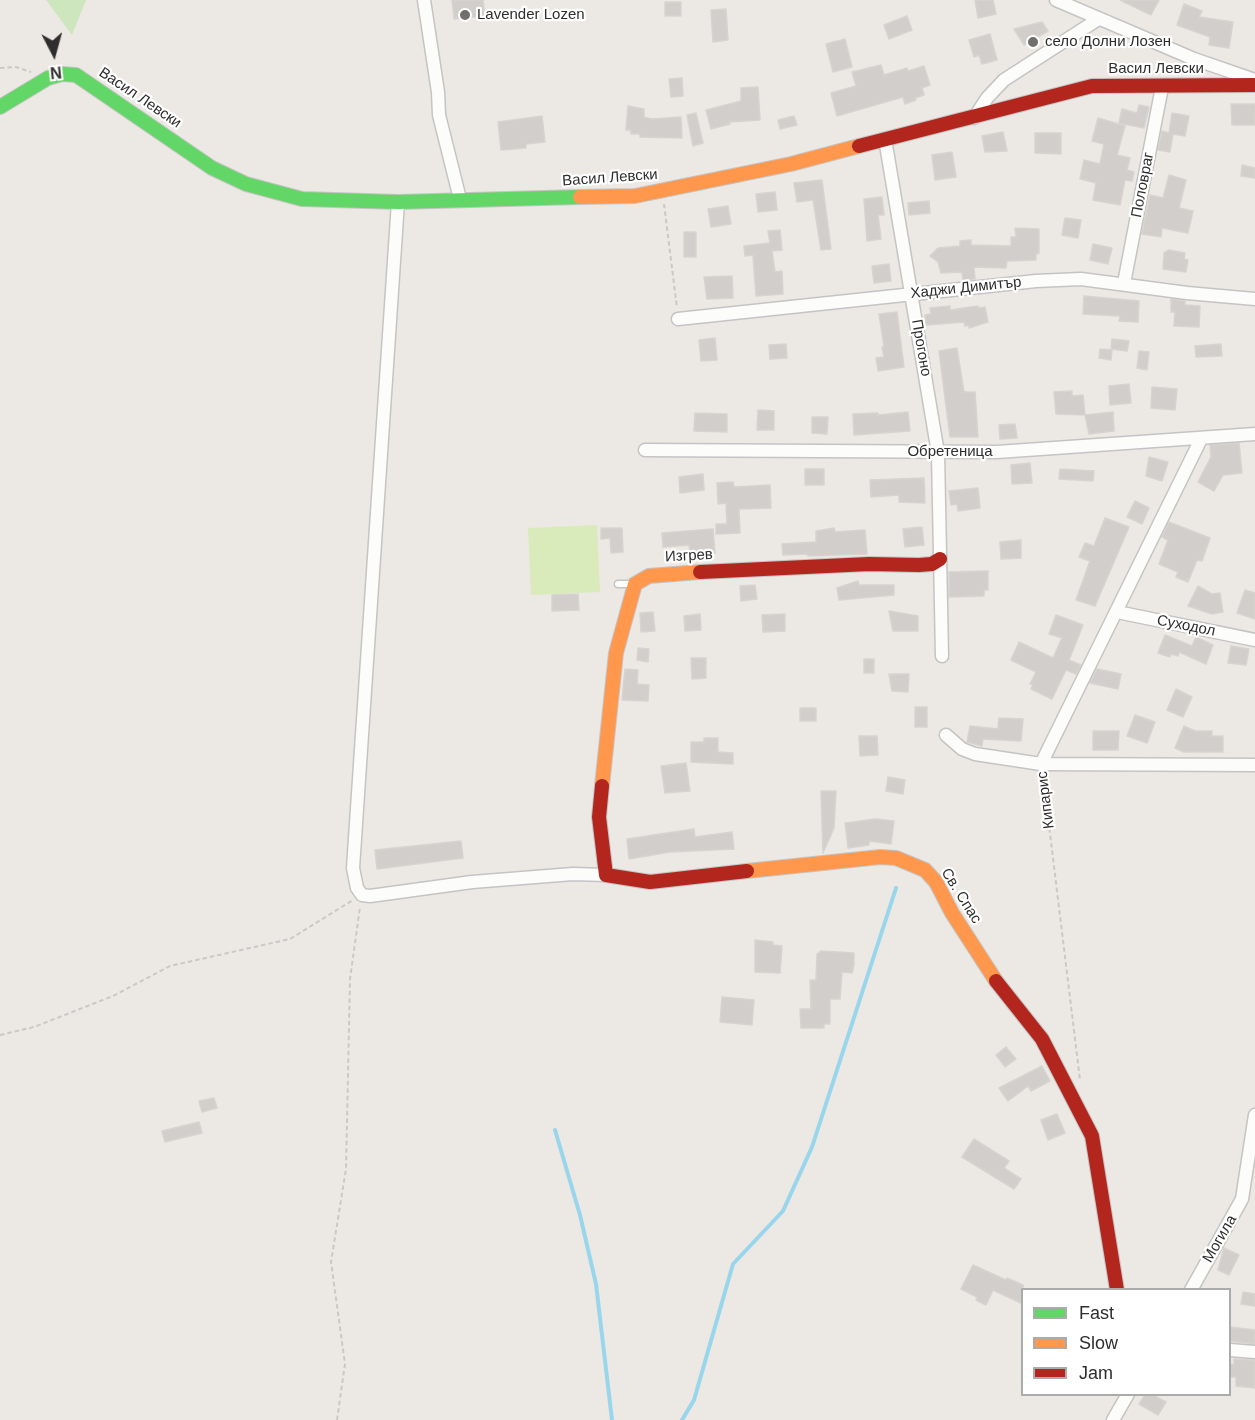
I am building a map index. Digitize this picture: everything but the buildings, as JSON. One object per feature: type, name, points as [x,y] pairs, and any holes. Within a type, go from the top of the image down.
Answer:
[{"type":"street","points":[[424,0],[438,92],[439,115],[460,198]]},
{"type":"street","points":[[1056,0],[1097,20],[1194,59],[1255,80]]},
{"type":"street","points":[[974,118],[987,98],[1004,80],[1097,20]]},
{"type":"street","name":"Васил Левски","points":[[0,107],[48,78],[62,74],[76,75],[212,168],[246,184],[302,199],[398,202],[460,198],[600,198],[662,192],[974,118],[1092,86],[1112,84],[1162,87],[1255,85]]},
{"type":"street","name":"Половраг","points":[[1124,283],[1162,87]]},
{"type":"street","name":"Прогоно","points":[[885,139],[938,453],[942,656]]},
{"type":"street","points":[[398,202],[353,868],[357,888],[362,895],[483,881],[573,874],[606,875],[599,818],[603,776],[616,653],[635,584]]},
{"type":"street","name":"Хаджи Димитър","points":[[678,320],[1036,280],[1081,279],[1187,293],[1255,299]]},
{"type":"street","name":"Обретеница","points":[[645,450],[938,453],[1255,434]]},
{"type":"street","name":"Кипарис","points":[[1041,764],[1201,439]]},
{"type":"street","name":"Изгрев","points":[[635,584],[649,576],[665,574],[869,564],[926,564],[940,559]]},
{"type":"street","name":"Суходол","points":[[1117,612],[1255,640]]},
{"type":"street","points":[[946,735],[962,750],[975,754],[1041,764],[1255,765]]},
{"type":"street","name":"Св. Спас","points":[[606,875],[650,882],[880,857],[896,858],[925,870],[936,882],[952,913],[993,977],[1042,1039],[1092,1136],[1117,1288]]},
{"type":"street","name":"Могила","points":[[1192,1288],[1249,1200],[1255,1115]]},
{"type":"street","points":[[1231,1350],[1255,1352]]},
{"type":"street","points":[[1113,1420],[1127,1396]]},
{"type":"lane","points":[[618,585],[635,584]]},
{"type":"path","points":[[0,68],[16,67],[48,78]]},
{"type":"path","points":[[662,192],[678,320]]},
{"type":"path","name":"Кипарис","points":[[1041,764],[1081,1089]]},
{"type":"path","points":[[0,1035],[34,1027],[113,996],[170,966],[290,939],[362,895]]},
{"type":"path","points":[[337,1420],[345,1365],[331,1262],[346,1169],[350,979],[362,895]]},
{"type":"green space","points":[[46,0],[86,0],[72,35]]},
{"type":"green space","points":[[597,525],[600,592],[531,595],[528,528]]},
{"type":"waterway","points":[[682,1420],[694,1400],[733,1264],[783,1211],[812,1147],[896,888]]},
{"type":"waterway","points":[[555,1130],[580,1215],[596,1284],[612,1420]]},
{"type":"traffic: fast","points":[[0,107],[48,78],[62,74],[76,75],[212,168],[246,184],[302,199],[398,202],[580,197]]},
{"type":"traffic: slow","points":[[580,197],[635,196],[791,164],[859,146]]},
{"type":"traffic: slow","points":[[602,786],[616,653],[635,584],[649,576],[700,572]]},
{"type":"traffic: slow","points":[[747,871],[880,857],[896,858],[925,870],[936,882],[952,913],[996,981]]},
{"type":"traffic: jam","points":[[859,146],[1092,86],[1255,85]]},
{"type":"traffic: jam","points":[[700,572],[869,564],[919,565],[932,564],[940,559]]},
{"type":"traffic: jam","points":[[602,786],[599,817],[606,875],[650,882],[747,871]]},
{"type":"traffic: jam","points":[[996,981],[1042,1039],[1092,1136],[1117,1288]]},
{"type":"place","name":"Lavender Lozen","points":[[465,15]]},
{"type":"place","name":"село Долни Лозен","points":[[1033,42]]}]
